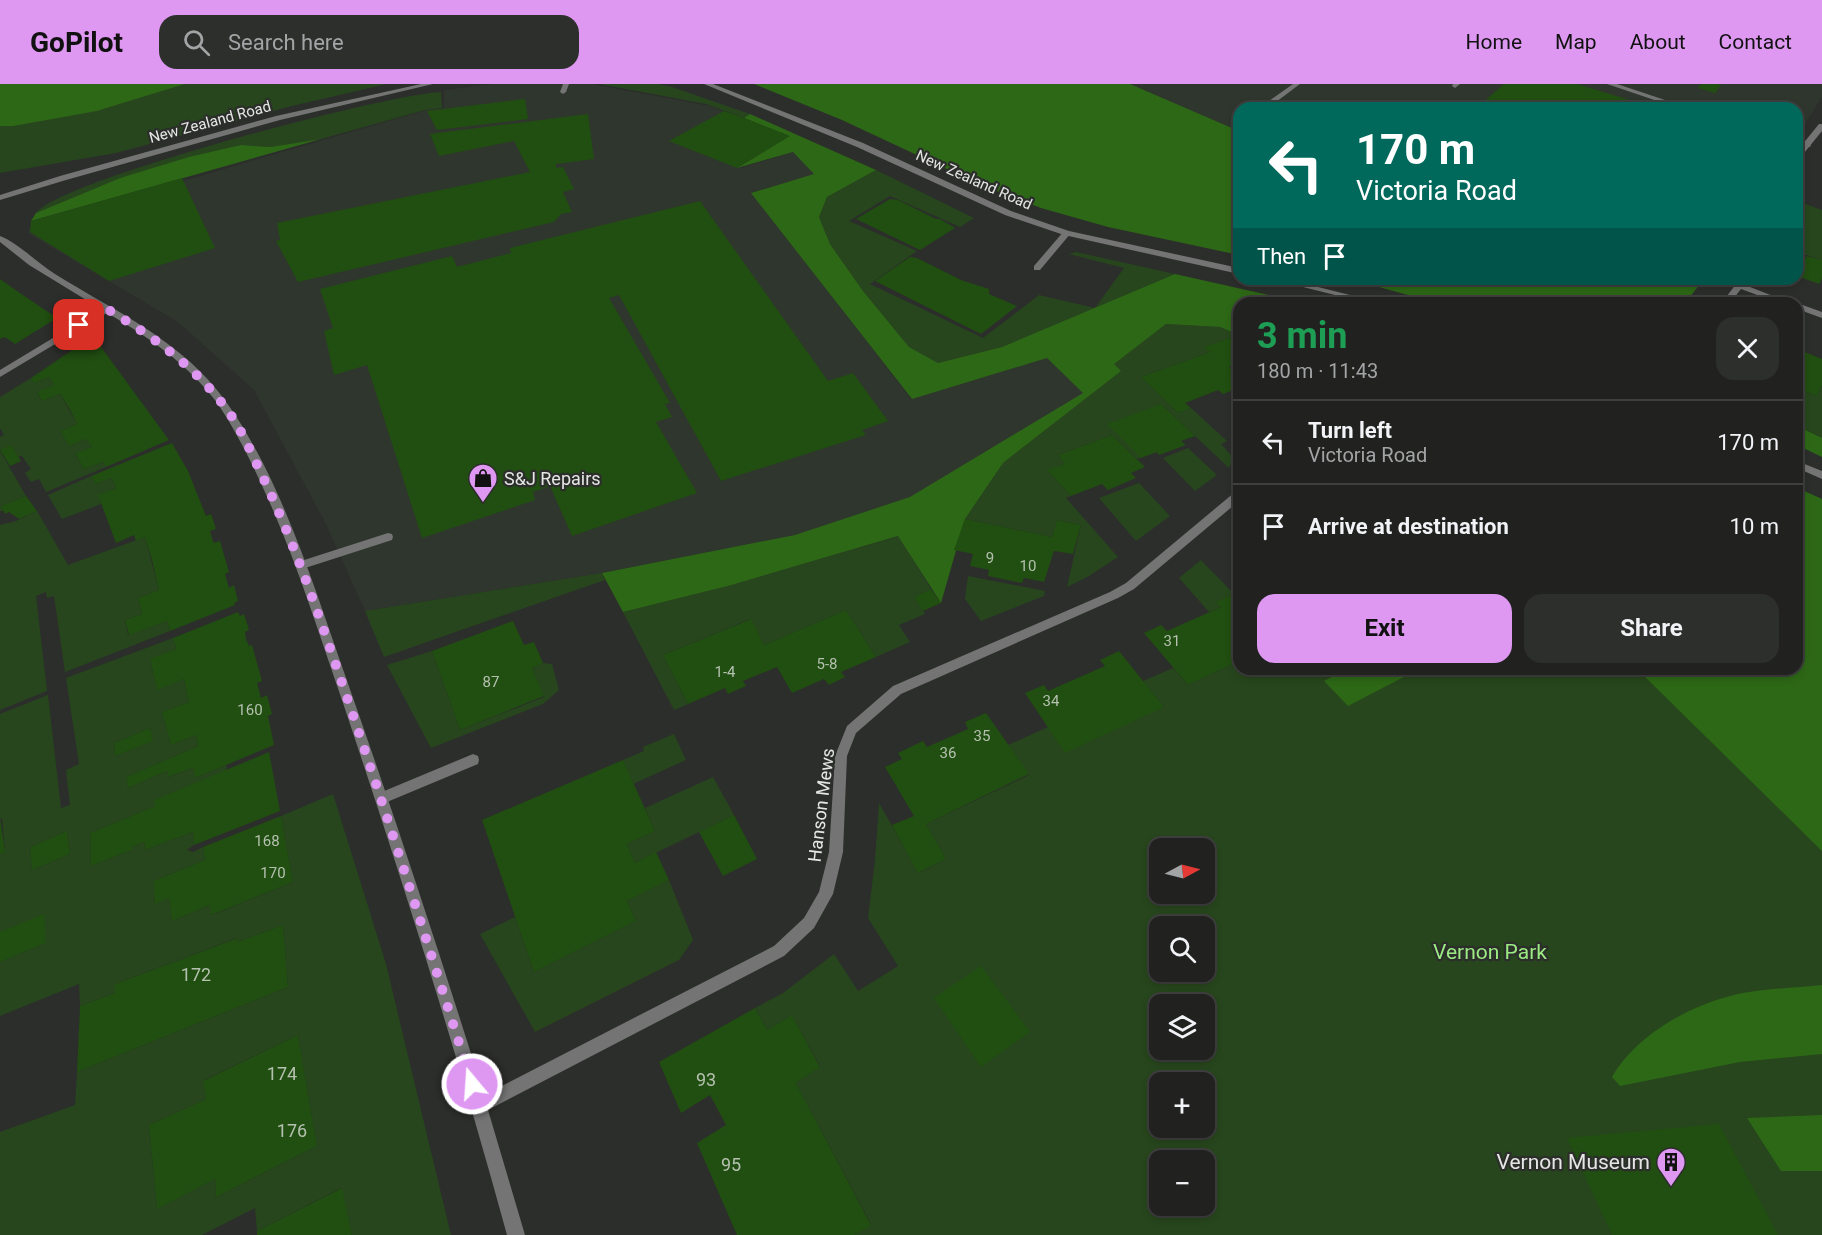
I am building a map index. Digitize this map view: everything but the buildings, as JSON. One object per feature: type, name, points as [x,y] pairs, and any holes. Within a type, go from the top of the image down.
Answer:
[{"type":"street","name":"New Zealand Road","points":[[0,198],[63,178],[279,118],[430,84]]},
{"type":"street","points":[[563,92],[566,84]]},
{"type":"street","name":"New Zealand Road","points":[[707,84],[860,146],[1008,213],[1066,233],[1233,271]]},
{"type":"street","points":[[1272,102],[1298,84]]},
{"type":"street","points":[[1610,84],[1666,102]]},
{"type":"street","points":[[1803,150],[1822,126]]},
{"type":"street","points":[[1803,145],[1807,146]]},
{"type":"street","points":[[1037,268],[1066,233]]},
{"type":"street","points":[[0,238],[33,263],[175,355],[203,380],[227,409],[248,445],[302,565],[382,798],[479,1106],[516,1235]]},
{"type":"street","points":[[1301,285],[1352,297]]},
{"type":"street","points":[[1730,297],[1740,285]]},
{"type":"street","points":[[1746,285],[1774,297]]},
{"type":"street","points":[[1803,308],[1822,315]]},
{"type":"street","points":[[0,374],[107,309]]},
{"type":"street","points":[[1803,467],[1822,475]]},
{"type":"street","name":"Hanson Mews","points":[[479,1106],[779,951],[809,922],[826,894],[836,852],[841,756],[851,730],[897,690],[1130,586],[1233,500]]},
{"type":"street","points":[[302,565],[388,537]]},
{"type":"street","points":[[382,798],[473,760]]},
{"type":"shaded area","points":[[495,84],[591,84],[710,106],[790,136],[738,169],[793,152],[815,174],[752,192],[911,399],[1047,358],[1084,393],[911,497],[796,535],[602,573],[365,611],[325,522],[254,390],[178,322],[28,233],[32,225],[427,110],[444,108],[444,90]]},
{"type":"shaded area","points":[[1130,84],[1822,84],[1822,97],[1803,127],[1803,102],[1233,102],[1233,128]]},
{"type":"green space","points":[[0,84],[185,84],[97,111],[13,126],[0,126]]},
{"type":"green space","points":[[185,84],[387,84],[292,106],[116,153],[0,173],[0,126],[97,111]]},
{"type":"green space","points":[[599,84],[658,84],[750,114],[744,118],[706,104]]},
{"type":"green space","points":[[754,84],[1130,84],[1233,128],[1233,254],[1108,227],[1041,208],[981,185],[842,120]]},
{"type":"green space","points":[[441,92],[442,108],[425,110],[321,139],[270,147],[241,145],[120,178],[36,213],[59,198],[103,180],[228,140],[359,107],[409,96]]},
{"type":"green space","points":[[750,114],[876,170],[827,197],[819,217],[830,244],[863,291],[909,347],[938,363],[1002,347],[1175,274],[1278,297],[1233,297],[1233,332],[1220,327],[1166,324],[1114,364],[1121,371],[1003,463],[965,519],[941,603],[898,536],[728,586],[623,612],[602,573],[795,535],[910,497],[1083,393],[1047,358],[912,399],[751,193],[814,174],[793,152],[737,168],[789,136],[744,118]]},
{"type":"green space","points":[[321,139],[31,221],[36,213],[120,178],[189,157],[241,145],[270,147]]},
{"type":"green space","points":[[876,170],[974,218],[960,227],[890,196],[849,221],[917,251],[870,284],[983,338],[1039,295],[1095,308],[1002,347],[938,363],[909,347],[863,291],[830,244],[819,217],[827,197]]},
{"type":"green space","points":[[1803,203],[1822,210],[1822,260],[1803,254]]},
{"type":"green space","points":[[1076,252],[1175,274],[1095,308],[1124,268],[1069,254]]},
{"type":"green space","points":[[1372,285],[1699,285],[1690,297],[1415,297]]},
{"type":"green space","points":[[1166,324],[1220,327],[1233,332],[1233,337],[1205,347],[1210,352],[1141,377],[1178,413],[1191,408],[1227,441],[1221,444],[1233,457],[1233,460],[1229,468],[1161,404],[1141,458],[1137,459],[1112,435],[1058,455],[1065,464],[1048,471],[1071,496],[1066,498],[1118,557],[1067,587],[1081,525],[1057,520],[1052,537],[965,519],[1003,463],[1120,371],[1113,364]]},
{"type":"green space","points":[[49,377],[54,385],[37,393],[42,401],[60,394],[77,424],[60,431],[69,446],[86,439],[92,447],[75,455],[84,469],[103,462],[106,467],[46,492],[39,479],[31,482],[25,473],[31,469],[22,456],[18,457],[11,446],[0,450],[0,437],[4,435],[0,428],[0,397],[31,378],[34,383]]},
{"type":"green space","points":[[1822,387],[1822,438],[1803,429],[1803,390],[1817,396]]},
{"type":"green space","points":[[1803,429],[1822,438],[1822,457],[1803,448]]},
{"type":"green space","points":[[1188,448],[1217,475],[1195,491],[1163,458]]},
{"type":"green space","points":[[0,451],[26,496],[1,506],[4,511],[0,511]]},
{"type":"green space","points":[[91,476],[95,484],[112,478],[116,488],[99,495],[101,504],[62,519],[48,495]]},
{"type":"green space","points":[[1139,483],[1170,516],[1136,541],[1099,498]]},
{"type":"green space","name":"Vernon Park","points":[[1803,491],[1822,499],[1822,1235],[855,1235],[871,1224],[796,1083],[820,1066],[792,1015],[767,1030],[755,1008],[783,993],[834,954],[858,991],[898,966],[868,918],[879,803],[919,873],[946,859],[926,824],[1029,775],[1008,745],[1048,727],[1164,707],[1143,681],[1173,668],[1188,685],[1233,664],[1233,675],[1803,675]]},
{"type":"green space","points":[[1803,491],[1822,499],[1822,851],[1643,675],[1803,675]]},
{"type":"green space","points":[[37,511],[68,565],[145,537],[159,590],[138,598],[142,614],[125,620],[128,635],[167,621],[170,631],[65,672],[54,596],[47,598],[46,592],[36,596],[47,691],[0,710],[0,525],[16,521]]},
{"type":"green space","points":[[899,536],[931,589],[914,597],[925,614],[899,625],[910,642],[876,657],[846,610],[764,645],[750,619],[663,655],[688,704],[674,710],[623,612],[728,586]]},
{"type":"green space","points":[[1201,560],[1233,594],[1217,602],[1221,607],[1209,612],[1179,578]]},
{"type":"green space","points":[[602,573],[605,580],[384,657],[365,611]]},
{"type":"green space","points":[[968,576],[1045,591],[1044,596],[981,621],[965,599]]},
{"type":"green space","points":[[173,638],[176,649],[150,660],[157,689],[184,679],[189,702],[162,712],[171,745],[196,735],[198,746],[126,777],[128,788],[167,771],[169,777],[193,768],[195,778],[226,765],[227,770],[155,800],[155,806],[90,833],[91,866],[132,850],[132,847],[144,842],[145,850],[193,832],[194,845],[187,850],[193,852],[203,847],[205,860],[153,881],[155,903],[169,898],[172,921],[210,905],[212,915],[293,882],[281,816],[333,794],[386,964],[451,1235],[352,1235],[341,1188],[257,1231],[255,1208],[202,1235],[0,1235],[0,1132],[75,1105],[77,1072],[288,987],[283,925],[237,942],[237,938],[115,984],[115,993],[80,1006],[79,984],[0,1016],[0,962],[46,943],[0,932],[0,854],[5,851],[2,818],[0,819],[0,714],[48,695],[61,808],[70,805],[66,770],[79,764],[66,678]],"holes":[[[150,728],[152,741],[115,756],[114,743]],[[67,831],[70,854],[32,870],[30,847]],[[298,1035],[317,1146],[216,1197],[215,1179],[157,1208],[149,1125],[206,1099],[204,1080]]]},
{"type":"green space","points":[[432,651],[460,730],[544,697],[532,668],[543,663],[552,664],[559,690],[543,704],[431,748],[387,665]]},
{"type":"green space","points":[[1336,675],[1407,675],[1348,706],[1324,681]]},
{"type":"green space","points":[[674,734],[686,760],[633,784],[623,760],[644,751],[643,747]]},
{"type":"green space","points":[[713,777],[734,815],[635,863],[627,844],[655,831],[645,808]]},
{"type":"green space","points":[[669,880],[693,940],[679,960],[535,1032],[480,934],[515,917],[534,972],[636,921],[627,901]]},
{"type":"green space","points":[[1822,985],[1822,1054],[1740,1062],[1620,1086],[1612,1077],[1622,1062],[1648,1037],[1679,1016],[1696,1008],[1730,996],[1764,990]]},
{"type":"green space","points":[[1822,1115],[1822,1171],[1781,1171],[1747,1118]]},
{"type":"place","name":"S&J Repairs","points":[[483,504]]},
{"type":"place","name":"Vernon Museum","points":[[1671,1188]]},
{"type":"route","points":[[79,325],[107,309],[139,329],[175,355],[203,380],[227,409],[248,445],[302,565],[382,798],[472,1084]]}]
